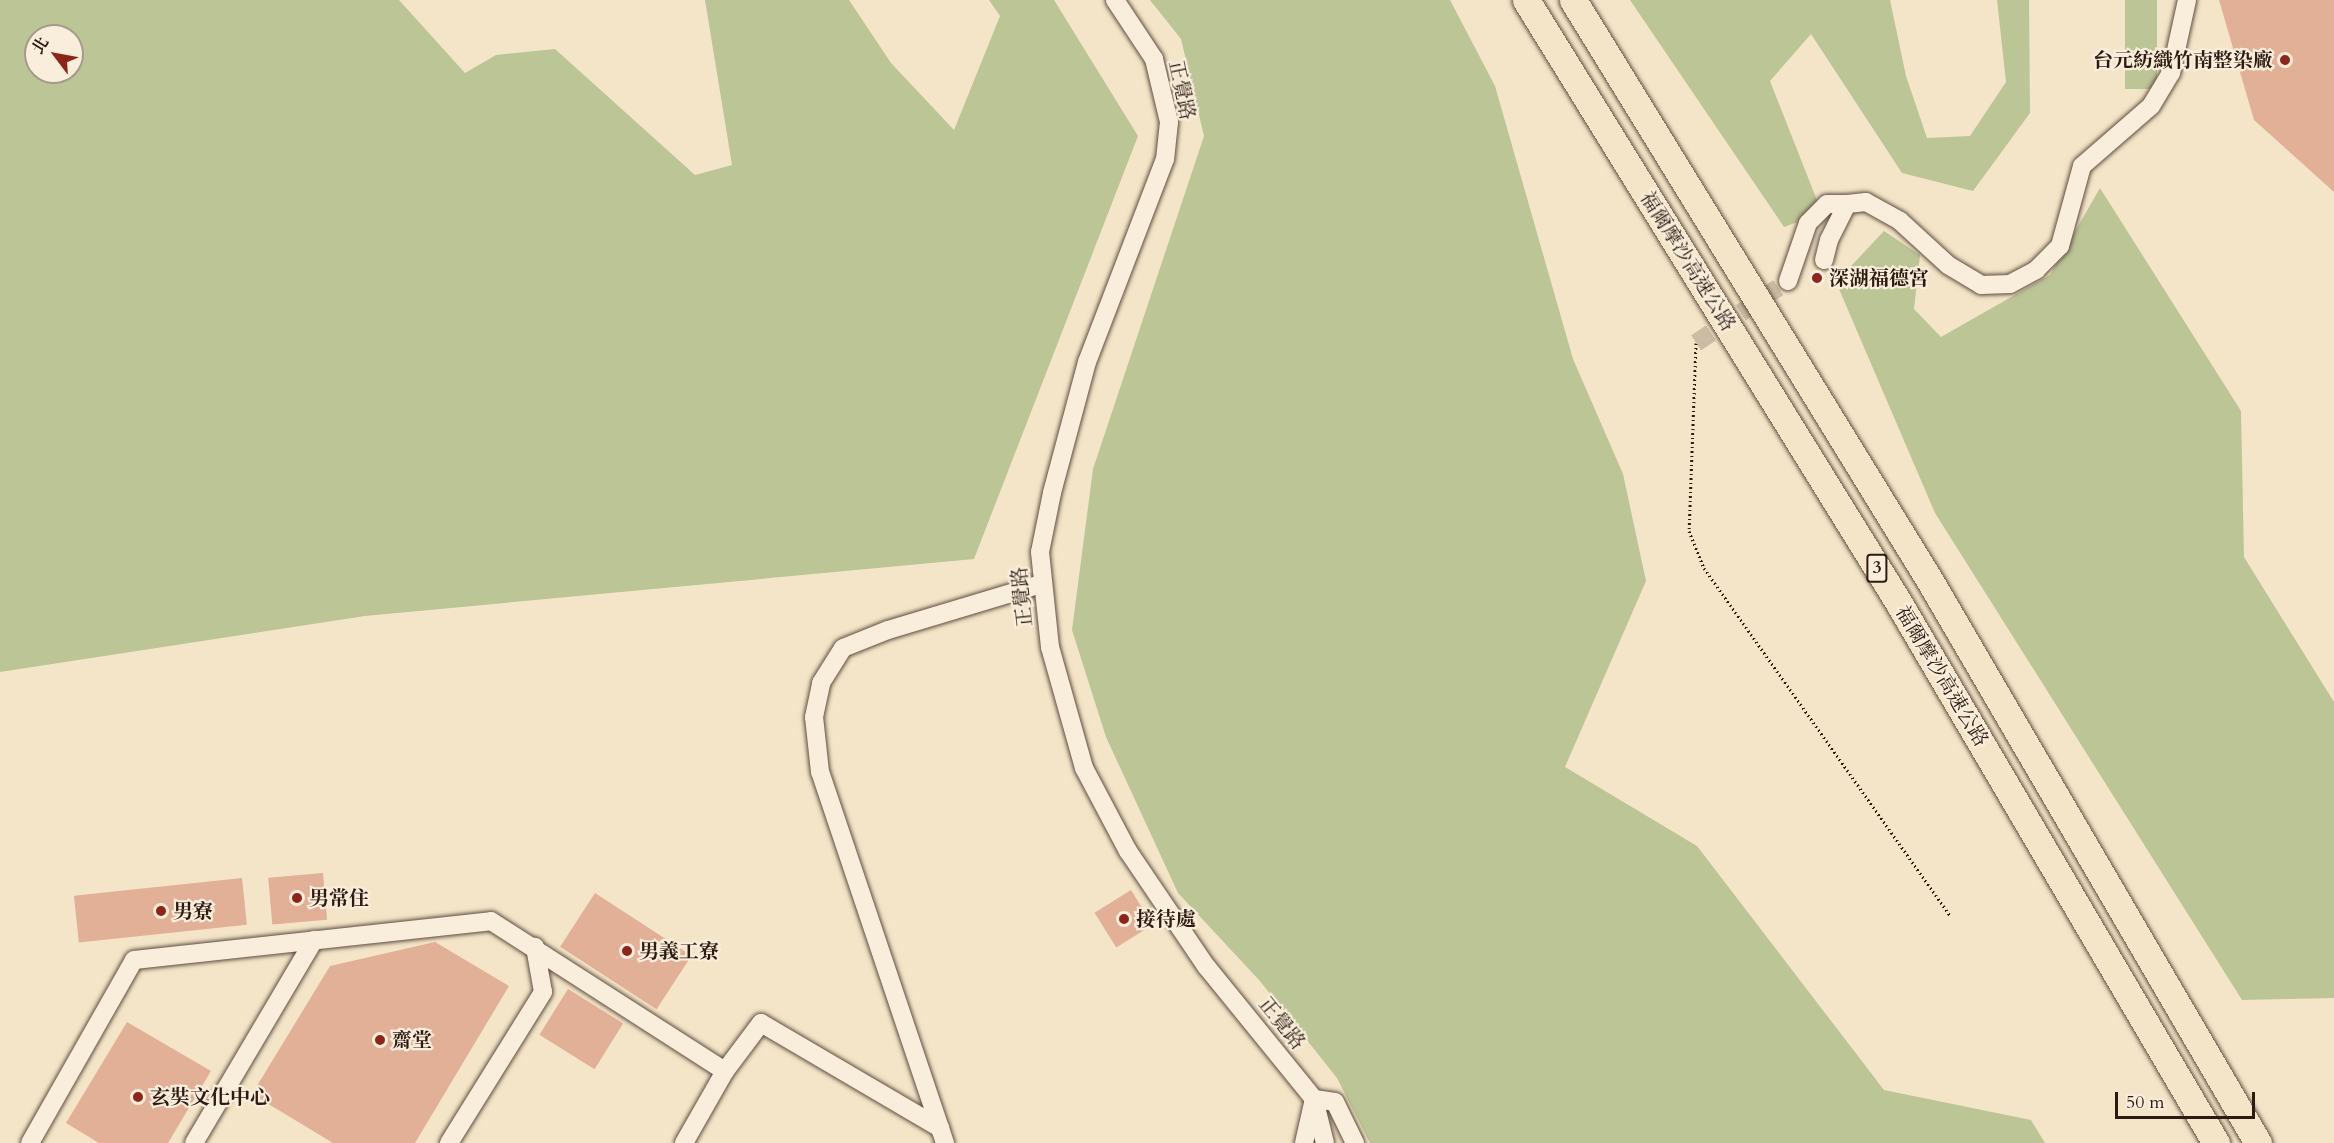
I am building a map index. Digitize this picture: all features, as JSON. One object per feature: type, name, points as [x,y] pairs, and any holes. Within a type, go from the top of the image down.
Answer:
[{"type":"highway","name":"福爾摩沙高速公路","points":[[1526,0],[1897,600],[2216,1143]]},
{"type":"highway","name":"福爾摩沙高速公路","points":[[1573,0],[1930,580],[2258,1143]]},
{"type":"street","name":"正覺路","points":[[1115,0],[1154,59],[1169,122],[1166,150],[1087,362],[1052,493],[1040,552],[1041,584],[1050,646],[1084,768],[1128,851],[1206,966],[1314,1099],[1325,1143]]},
{"type":"street","points":[[1788,281],[1808,223],[1827,204],[1866,202],[1900,221],[1948,265],[1981,285],[2010,284],[2037,270],[2060,246],[2082,166],[2151,106],[2171,73],[2187,0]]},
{"type":"street","points":[[1824,260],[1829,240],[1847,204]]},
{"type":"street","points":[[943,1135],[820,772],[814,717],[821,683],[843,648],[888,630],[1041,584]]},
{"type":"street","points":[[30,1143],[134,960],[491,921],[535,947],[725,1071]]},
{"type":"street","points":[[194,1143],[314,940]]},
{"type":"street","points":[[449,1143],[543,992],[535,947]]},
{"type":"street","points":[[684,1143],[725,1071],[761,1023],[943,1135]]},
{"type":"street","points":[[1304,1143],[1314,1099],[1335,1102],[1355,1143]]},
{"type":"path","points":[[1696,343],[1689,531],[1704,568],[1950,916]]},
{"type":"green space","points":[[0,0],[399,0],[465,73],[496,55],[555,49],[695,175],[732,165],[705,0],[849,0],[891,63],[954,130],[1000,16],[989,0],[1054,0],[1138,136],[974,559],[365,616],[0,672]]},
{"type":"green space","points":[[1150,0],[1450,0],[1495,86],[1573,359],[1623,474],[1646,581],[1565,767],[1697,846],[1884,1090],[2031,1120],[2045,1143],[1370,1143],[1337,1078],[1259,980],[1178,893],[1106,737],[1072,630],[1093,469],[1204,136],[1181,39]]},
{"type":"green space","points":[[1630,0],[1890,0],[1906,76],[1927,138],[1970,136],[2006,82],[1997,0],[2029,0],[2030,113],[1973,191],[1902,173],[1811,34],[1770,81],[1822,213],[1784,227]]},
{"type":"green space","points":[[2125,0],[2157,0],[2157,89],[2125,89]]},
{"type":"green space","points":[[2100,188],[2241,411],[2244,557],[2334,702],[2334,998],[2242,1000],[1935,513],[1836,282],[1884,231],[1920,255],[1914,309],[1941,337],[2050,275]]},
{"type":"building","name":"台元紡織竹南整染廠","points":[[2219,0],[2334,0],[2334,192],[2254,120]]},
{"type":"building","name":"男常住","points":[[323,873],[327,920],[272,925],[268,878]]},
{"type":"building","name":"男寮","points":[[242,878],[247,925],[79,942],[74,896]]},
{"type":"building","name":"接待處","points":[[1131,890],[1153,925],[1116,948],[1095,913]]},
{"type":"building","name":"男義工寮","points":[[595,893],[691,956],[657,1009],[560,947]]},
{"type":"building","name":"齋堂","points":[[435,942],[509,986],[415,1143],[333,1143],[252,1094],[330,966]]},
{"type":"building","points":[[568,989],[623,1023],[595,1069],[539,1035]]},
{"type":"building","name":"玄奘文化中心","points":[[127,1022],[211,1071],[168,1143],[99,1143],[66,1123]]},
{"type":"tunnel","points":[[1696,343],[1788,281]]},
{"type":"place","name":"台元紡織竹南整染廠","points":[[2285,60]]},
{"type":"place","name":"深湖福德宮","points":[[1817,278]]},
{"type":"place","name":"男常住","points":[[297,898]]},
{"type":"place","name":"男寮","points":[[161,911]]},
{"type":"place","name":"接待處","points":[[1124,919]]},
{"type":"place","name":"男義工寮","points":[[627,951]]},
{"type":"place","name":"齋堂","points":[[380,1040]]},
{"type":"place","name":"玄奘文化中心","points":[[138,1097]]}]
